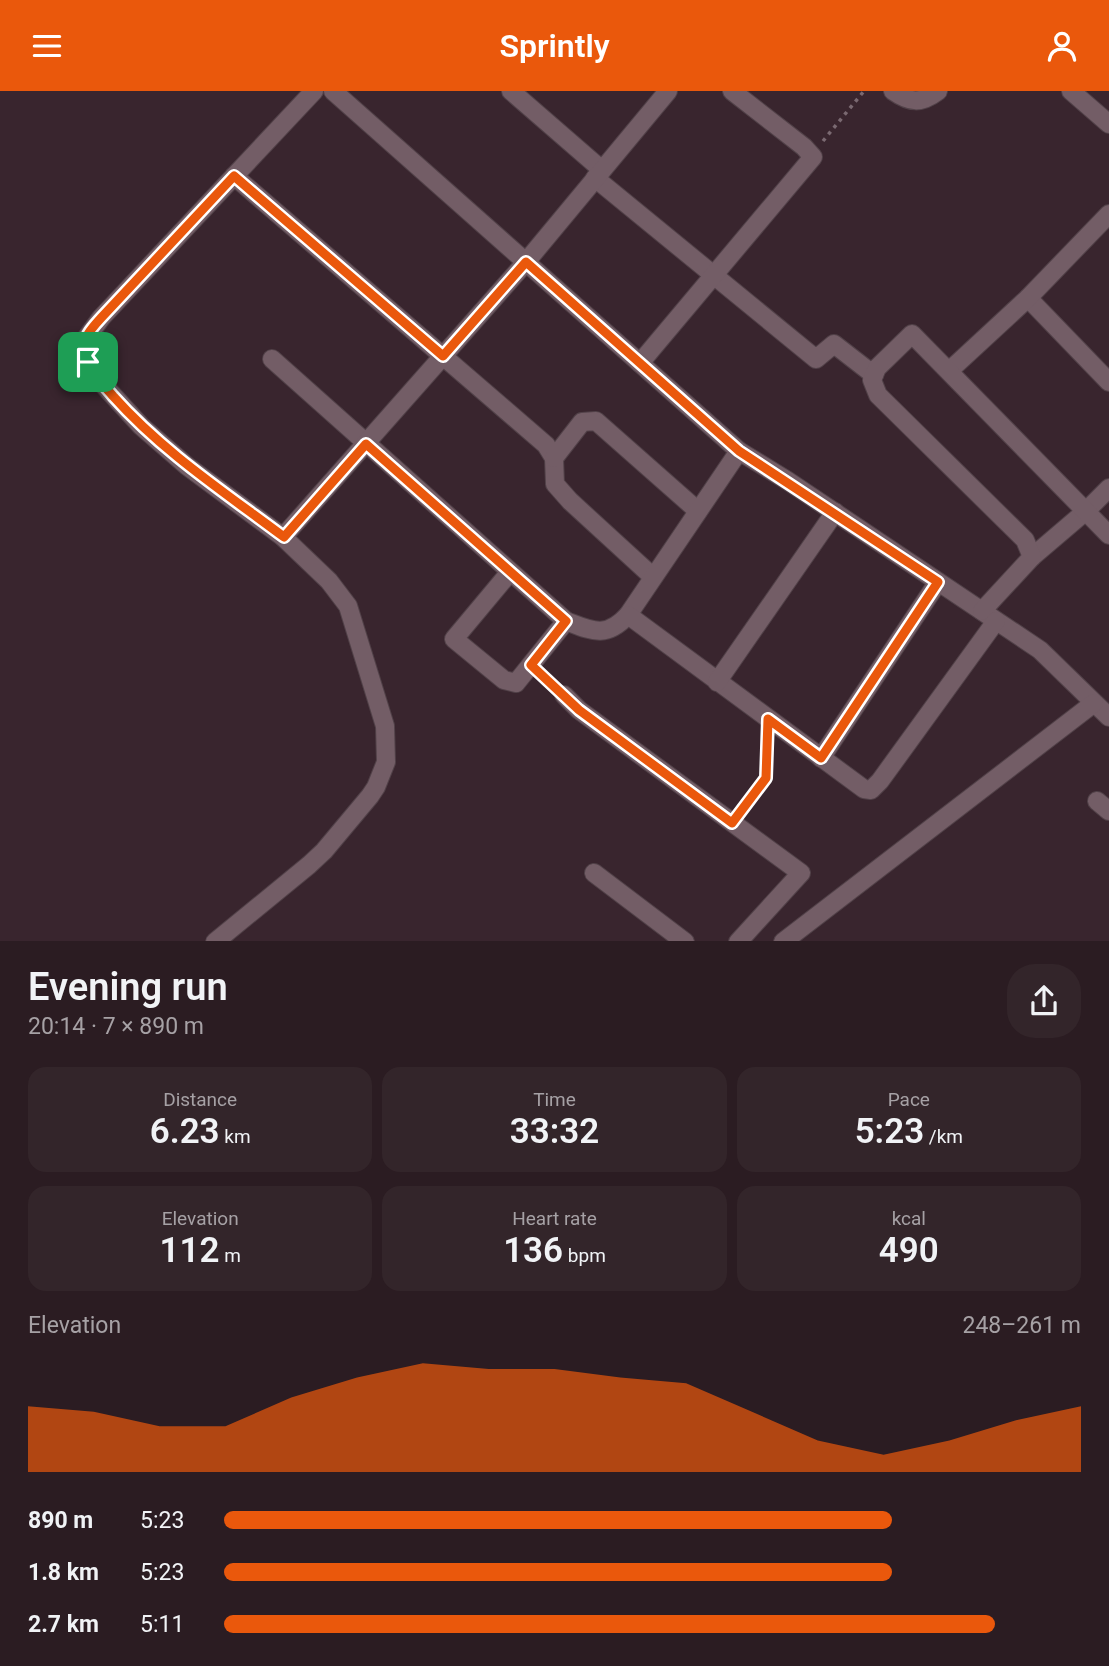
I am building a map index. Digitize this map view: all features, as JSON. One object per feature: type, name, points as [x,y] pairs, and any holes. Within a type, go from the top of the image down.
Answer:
[{"type":"street","points":[[215,941],[324,852],[376,787],[386,762],[385,726],[348,606],[329,580],[284,537],[158,442],[98,379],[84,351],[85,340],[90,330],[314,91]]},
{"type":"street","points":[[333,91],[739,451],[1040,650],[1109,717]]},
{"type":"street","points":[[511,91],[599,174],[714,275],[816,359],[834,344],[874,375]]},
{"type":"street","points":[[284,537],[526,262],[668,91]]},
{"type":"street","points":[[639,363],[813,157],[732,91]]},
{"type":"street","points":[[893,91],[907,101],[920,102],[938,91]]},
{"type":"street","points":[[1071,91],[1109,124]]},
{"type":"street","points":[[234,176],[546,445],[554,458],[555,484],[653,577]]},
{"type":"street","points":[[948,371],[1028,298],[1109,214]]},
{"type":"street","points":[[1028,298],[1109,382]]},
{"type":"street","points":[[1032,557],[1025,540],[878,395],[872,380],[877,368],[912,334],[1109,535]]},
{"type":"street","points":[[272,359],[566,621],[594,632],[618,625],[628,615],[739,451]]},
{"type":"street","points":[[554,458],[582,422],[597,421],[698,511]]},
{"type":"street","points":[[628,615],[864,789],[874,788],[989,616],[1032,557],[1109,488]]},
{"type":"street","points":[[717,682],[835,512]]},
{"type":"street","points":[[510,572],[454,639],[503,680],[516,683],[566,621]]},
{"type":"street","points":[[821,758],[938,582]]},
{"type":"street","points":[[564,695],[579,710],[801,873],[738,941]]},
{"type":"street","points":[[783,941],[1094,703]]},
{"type":"street","points":[[594,873],[685,941]]},
{"type":"path","points":[[812,154],[864,91]]},
{"type":"path","points":[[732,823],[766,778],[768,719]]},
{"type":"route","points":[[234,176],[443,356],[526,262],[739,451],[938,582],[821,758],[768,719],[766,778],[732,823],[579,710],[531,665],[566,621],[366,444],[284,537],[158,442],[124,409],[98,379],[88,362],[84,351],[90,330],[234,176]]}]
